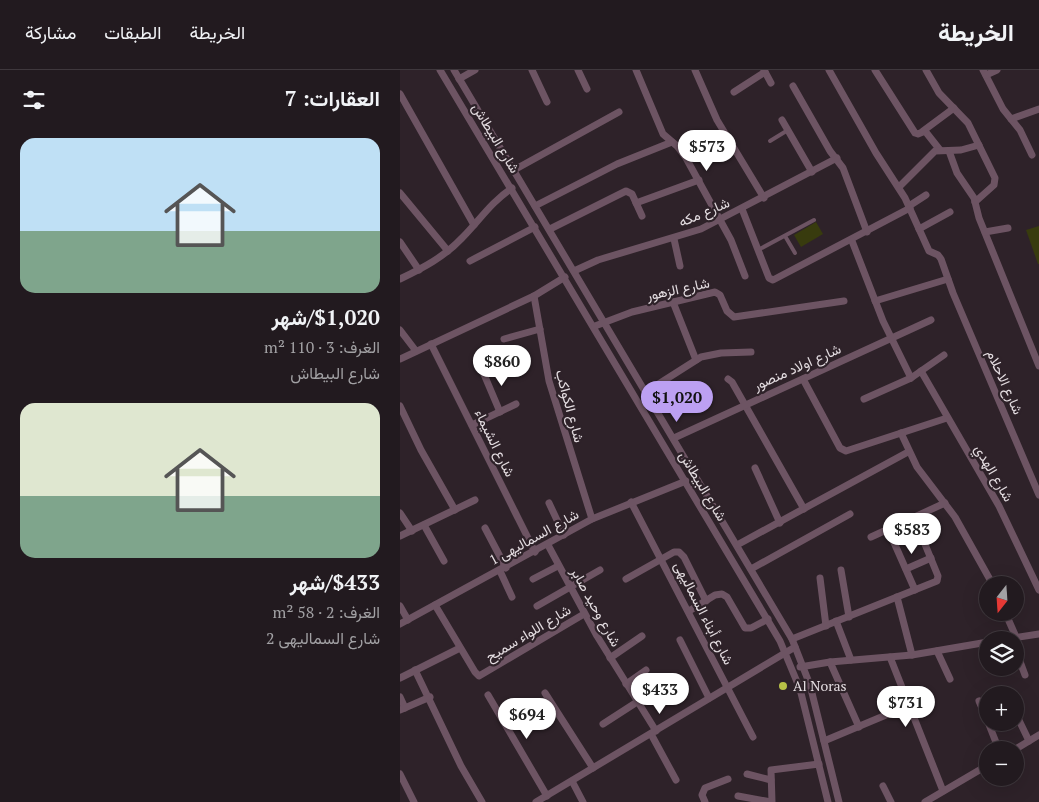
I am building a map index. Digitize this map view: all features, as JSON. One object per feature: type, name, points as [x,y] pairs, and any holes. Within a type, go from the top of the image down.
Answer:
[{"type":"street","name":"شارع البيطاش","points":[[440,70],[565,277],[786,652],[793,668],[828,802]]},
{"type":"street","name":"شارع البيطاش","points":[[454,70],[792,639],[804,666],[839,802]]},
{"type":"street","points":[[459,78],[475,70]]},
{"type":"street","points":[[532,70],[547,102]]},
{"type":"street","points":[[578,70],[587,89]]},
{"type":"street","points":[[636,70],[663,134],[682,152],[699,180],[721,220],[745,276]]},
{"type":"street","points":[[695,70],[717,120],[764,198]]},
{"type":"street","points":[[829,70],[876,154],[899,187],[929,250],[941,259],[948,279],[875,301]]},
{"type":"street","points":[[875,70],[915,132],[919,134],[954,108]]},
{"type":"street","points":[[926,70],[939,93],[968,123],[995,180],[994,185],[975,202]]},
{"type":"street","points":[[997,70],[985,72],[1003,108],[1020,130],[1032,155]]},
{"type":"street","points":[[734,92],[765,71],[771,83]]},
{"type":"street","points":[[794,86],[845,174],[867,232]]},
{"type":"street","points":[[400,94],[474,225]]},
{"type":"street","points":[[1011,119],[1039,109]]},
{"type":"street","points":[[514,170],[619,112]]},
{"type":"street","points":[[782,120],[812,172]]},
{"type":"street","points":[[923,131],[940,150]]},
{"type":"street","points":[[535,206],[628,159],[672,142]]},
{"type":"street","points":[[899,187],[931,153],[979,145]]},
{"type":"street","points":[[949,151],[956,173],[975,202],[985,232],[1039,366]]},
{"type":"street","name":"شارع مكه","points":[[574,271],[598,260],[674,238],[721,220],[836,158]]},
{"type":"street","points":[[636,203],[699,180]]},
{"type":"street","points":[[400,279],[420,270],[448,251],[474,225],[487,208],[512,188]]},
{"type":"street","points":[[550,230],[626,191],[631,193],[642,216]]},
{"type":"street","points":[[400,194],[448,251]]},
{"type":"street","points":[[742,209],[771,279],[774,280],[867,232],[910,207],[926,195]]},
{"type":"street","points":[[919,229],[950,212]]},
{"type":"street","points":[[470,261],[535,227]]},
{"type":"street","points":[[985,232],[1008,228]]},
{"type":"street","points":[[674,238],[680,266]]},
{"type":"street","points":[[852,240],[875,301],[911,378]]},
{"type":"street","points":[[400,242],[420,270]]},
{"type":"street","points":[[400,359],[534,296],[565,277]]},
{"type":"street","name":"شارع الاحلام","points":[[948,279],[1039,495]]},
{"type":"street","name":"شارع الزهور","points":[[594,326],[673,302],[716,292],[720,295],[728,314],[737,316],[844,301]]},
{"type":"street","name":"شارع الكواكب","points":[[534,296],[554,401],[592,519]]},
{"type":"street","points":[[673,302],[696,360]]},
{"type":"street","name":"شارع اولاد منصور","points":[[674,438],[931,320]]},
{"type":"street","points":[[504,338],[540,329]]},
{"type":"street","points":[[400,330],[416,351]]},
{"type":"street","name":"شارع الشيماء","points":[[431,344],[535,552]]},
{"type":"street","points":[[646,392],[696,360],[714,354],[751,352]]},
{"type":"street","points":[[864,399],[911,378],[944,355]]},
{"type":"street","name":"شارع الهدي","points":[[921,371],[946,418],[998,506],[1039,590]]},
{"type":"street","points":[[483,372],[500,412]]},
{"type":"street","points":[[728,379],[745,404],[804,509]]},
{"type":"street","points":[[803,379],[840,448],[846,451],[946,418]]},
{"type":"street","points":[[472,425],[516,404]]},
{"type":"street","points":[[400,406],[421,450],[455,510]]},
{"type":"street","points":[[901,434],[908,452],[917,467],[944,503],[974,549],[988,576]]},
{"type":"street","points":[[736,545],[780,523],[908,452]]},
{"type":"street","points":[[755,468],[780,523]]},
{"type":"street","name":"شارع السماليهى 1","points":[[400,624],[548,545],[592,519],[686,481]]},
{"type":"street","points":[[400,536],[475,500]]},
{"type":"street","name":"شارع أبناء السماليهى","points":[[631,502],[753,737]]},
{"type":"street","points":[[550,503],[564,535]]},
{"type":"street","points":[[871,537],[944,503]]},
{"type":"street","points":[[400,513],[412,531]]},
{"type":"street","points":[[751,569],[850,514]]},
{"type":"street","points":[[424,525],[444,560]]},
{"type":"street","points":[[485,528],[503,569],[512,597]]},
{"type":"street","points":[[888,529],[915,590]]},
{"type":"street","points":[[722,542],[732,537]]},
{"type":"street","points":[[792,639],[938,580],[922,537]]},
{"type":"street","name":"شارع وحيد صابر","points":[[548,545],[584,614],[637,702],[676,780]]},
{"type":"street","points":[[626,578],[676,552],[682,554],[706,601]]},
{"type":"street","points":[[906,569],[931,558]]},
{"type":"street","points":[[533,579],[558,566]]},
{"type":"street","points":[[537,606],[600,570]]},
{"type":"street","points":[[842,570],[849,617]]},
{"type":"street","points":[[820,578],[826,626]]},
{"type":"street","points":[[689,611],[718,594],[725,595],[743,627],[747,629],[768,619]]},
{"type":"street","points":[[897,597],[912,655]]},
{"type":"street","name":"شارع اللواء سميح","points":[[435,605],[476,674],[483,676],[584,614]]},
{"type":"street","points":[[400,606],[408,620]]},
{"type":"street","points":[[836,622],[851,660]]},
{"type":"street","points":[[1024,637],[1038,635]]},
{"type":"street","points":[[610,658],[642,636]]},
{"type":"street","points":[[680,640],[709,698]]},
{"type":"street","points":[[793,668],[830,662],[890,658],[979,644]]},
{"type":"street","points":[[488,695],[541,800],[796,647]]},
{"type":"street","points":[[400,678],[460,648]]},
{"type":"street","points":[[938,651],[950,679]]},
{"type":"street","points":[[890,658],[944,791]]},
{"type":"street","points":[[830,662],[859,726]]},
{"type":"street","points":[[415,670],[430,697],[458,759],[482,802]]},
{"type":"street","points":[[626,684],[646,670]]},
{"type":"street","points":[[546,694],[593,768]]},
{"type":"street","points":[[400,697],[402,709],[430,697]]},
{"type":"street","points":[[603,724],[637,702]]},
{"type":"street","points":[[824,741],[886,715]]},
{"type":"street","points":[[1024,731],[1029,741]]},
{"type":"street","points":[[1024,744],[1039,735]]},
{"type":"street","points":[[738,796],[771,802],[770,772],[773,768],[819,764]]},
{"type":"street","points":[[925,802],[979,770]]},
{"type":"street","points":[[400,774],[414,802]]},
{"type":"street","points":[[746,774],[771,780]]},
{"type":"street","points":[[705,802],[702,794],[705,788],[728,779]]},
{"type":"street","points":[[572,781],[583,802]]},
{"type":"street","points":[[883,786],[891,802]]},
{"type":"lane","points":[[770,141],[788,130]]},
{"type":"lane","points":[[758,250],[814,220]]},
{"type":"lane","points":[[785,236],[795,253]]},
{"type":"green space","points":[[816,222],[823,234],[801,247],[794,235]]},
{"type":"green space","points":[[1039,226],[1039,264],[1038,264],[1026,230]]},
{"type":"place","name":"Al Noras","points":[[783,686]]}]
